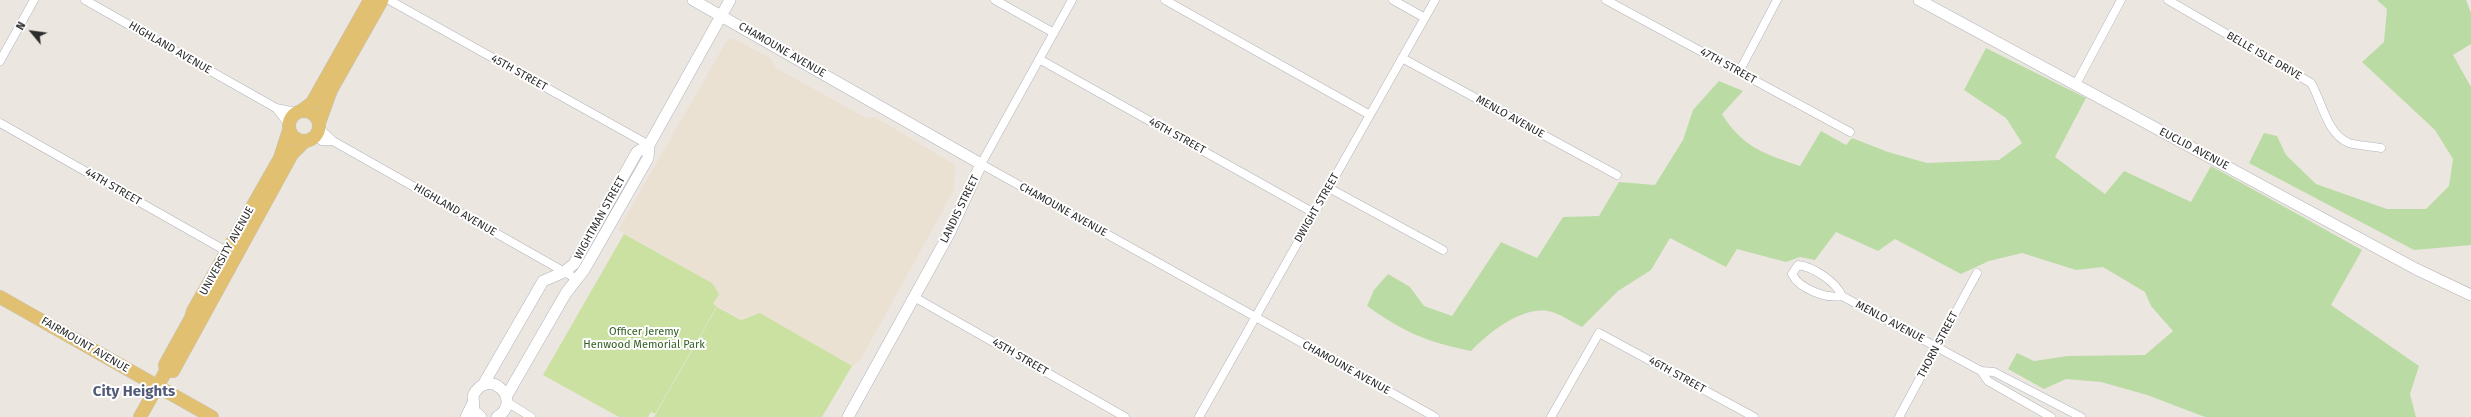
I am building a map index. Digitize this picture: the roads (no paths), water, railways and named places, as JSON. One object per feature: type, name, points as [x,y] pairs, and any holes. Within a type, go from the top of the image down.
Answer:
[{"type":"main road","points":[[298,112],[312,103],[370,0]]},
{"type":"main road","name":"UNIVERSITY AVENUE","points":[[140,417],[166,371],[164,365],[292,154],[315,132],[331,90],[382,0]]},
{"type":"main road","name":"CHAMOUNE AVENUE","points":[[693,0],[981,164]]},
{"type":"main road","name":"WIGHTMAN STREET","points":[[497,417],[503,412],[507,400],[566,293],[577,279],[648,158],[649,145],[730,0]]},
{"type":"main road","name":"EUCLID AVENUE","points":[[1919,0],[2075,86],[2416,269],[2471,295]]},
{"type":"main road","points":[[289,128],[296,139],[315,132],[315,114],[298,112]]},
{"type":"main road","name":"UNIVERSITY AVENUE","points":[[231,254],[241,225],[280,158],[289,128],[298,112]]},
{"type":"main road","name":"WIGHTMAN STREET","points":[[466,417],[472,405],[474,392],[483,385],[543,281],[564,272],[574,264],[637,152],[649,145]]},
{"type":"main road","name":"LANDIS STREET","points":[[848,417],[950,232],[981,164]]},
{"type":"main road","name":"FAIRMOUNT AVENUE","points":[[0,297],[212,417]]},
{"type":"main road","points":[[483,385],[489,384],[500,387],[507,400]]},
{"type":"main road","points":[[472,405],[482,417]]},
{"type":"street","points":[[0,61],[34,0]]},
{"type":"street","name":"HIGHLAND AVENUE","points":[[85,0],[276,108],[298,112]]},
{"type":"street","name":"45TH STREET","points":[[389,0],[649,145]]},
{"type":"street","points":[[996,0],[1054,33]]},
{"type":"street","name":"LANDIS STREET","points":[[981,164],[1072,0]]},
{"type":"street","points":[[1165,0],[1370,115]]},
{"type":"street","points":[[1393,0],[1425,18]]},
{"type":"street","name":"DWIGHT STREET","points":[[1198,417],[1435,0]]},
{"type":"street","name":"47TH STREET","points":[[1606,0],[1850,132]]},
{"type":"street","points":[[1739,72],[1778,0]]},
{"type":"street","points":[[2075,86],[2121,0]]},
{"type":"street","name":"BELLE ISLE DRIVE","points":[[2168,0],[2311,83],[2320,98],[2332,130],[2348,142],[2381,148]]},
{"type":"street","name":"MENLO AVENUE","points":[[1402,58],[1617,175]]},
{"type":"street","name":"46TH STREET","points":[[1039,59],[1314,213]]},
{"type":"street","name":"HIGHLAND AVENUE","points":[[276,108],[289,128]]},
{"type":"street","name":"44TH STREET","points":[[0,123],[231,254]]},
{"type":"street","name":"HIGHLAND AVENUE","points":[[315,132],[322,141],[333,141],[577,279]]},
{"type":"street","name":"CHAMOUNE AVENUE","points":[[981,164],[1435,417]]},
{"type":"street","points":[[1329,188],[1443,250]]},
{"type":"street","name":"MENLO AVENUE","points":[[1842,296],[1834,298],[1813,291],[1794,280],[1792,274],[1794,269],[1798,265],[1803,266],[1824,277],[1839,289],[1842,296],[1981,371],[1994,372],[2081,417]]},
{"type":"street","name":"THORN STREET","points":[[1899,417],[1977,273]]},
{"type":"street","name":"45TH STREET","points":[[914,296],[1125,417]]},
{"type":"street","name":"46TH STREET","points":[[1551,417],[1599,333],[1754,417]]},
{"type":"street","name":"MENLO AVENUE","points":[[1981,371],[1988,381],[2051,417]]},
{"type":"street","points":[[507,400],[531,417]]},
{"type":"district","name":"City Heights","points":[[134,392]]},
{"type":"park label","name":"Officer Jeremy Henwood Memorial Park","points":[[644,338]]}]
